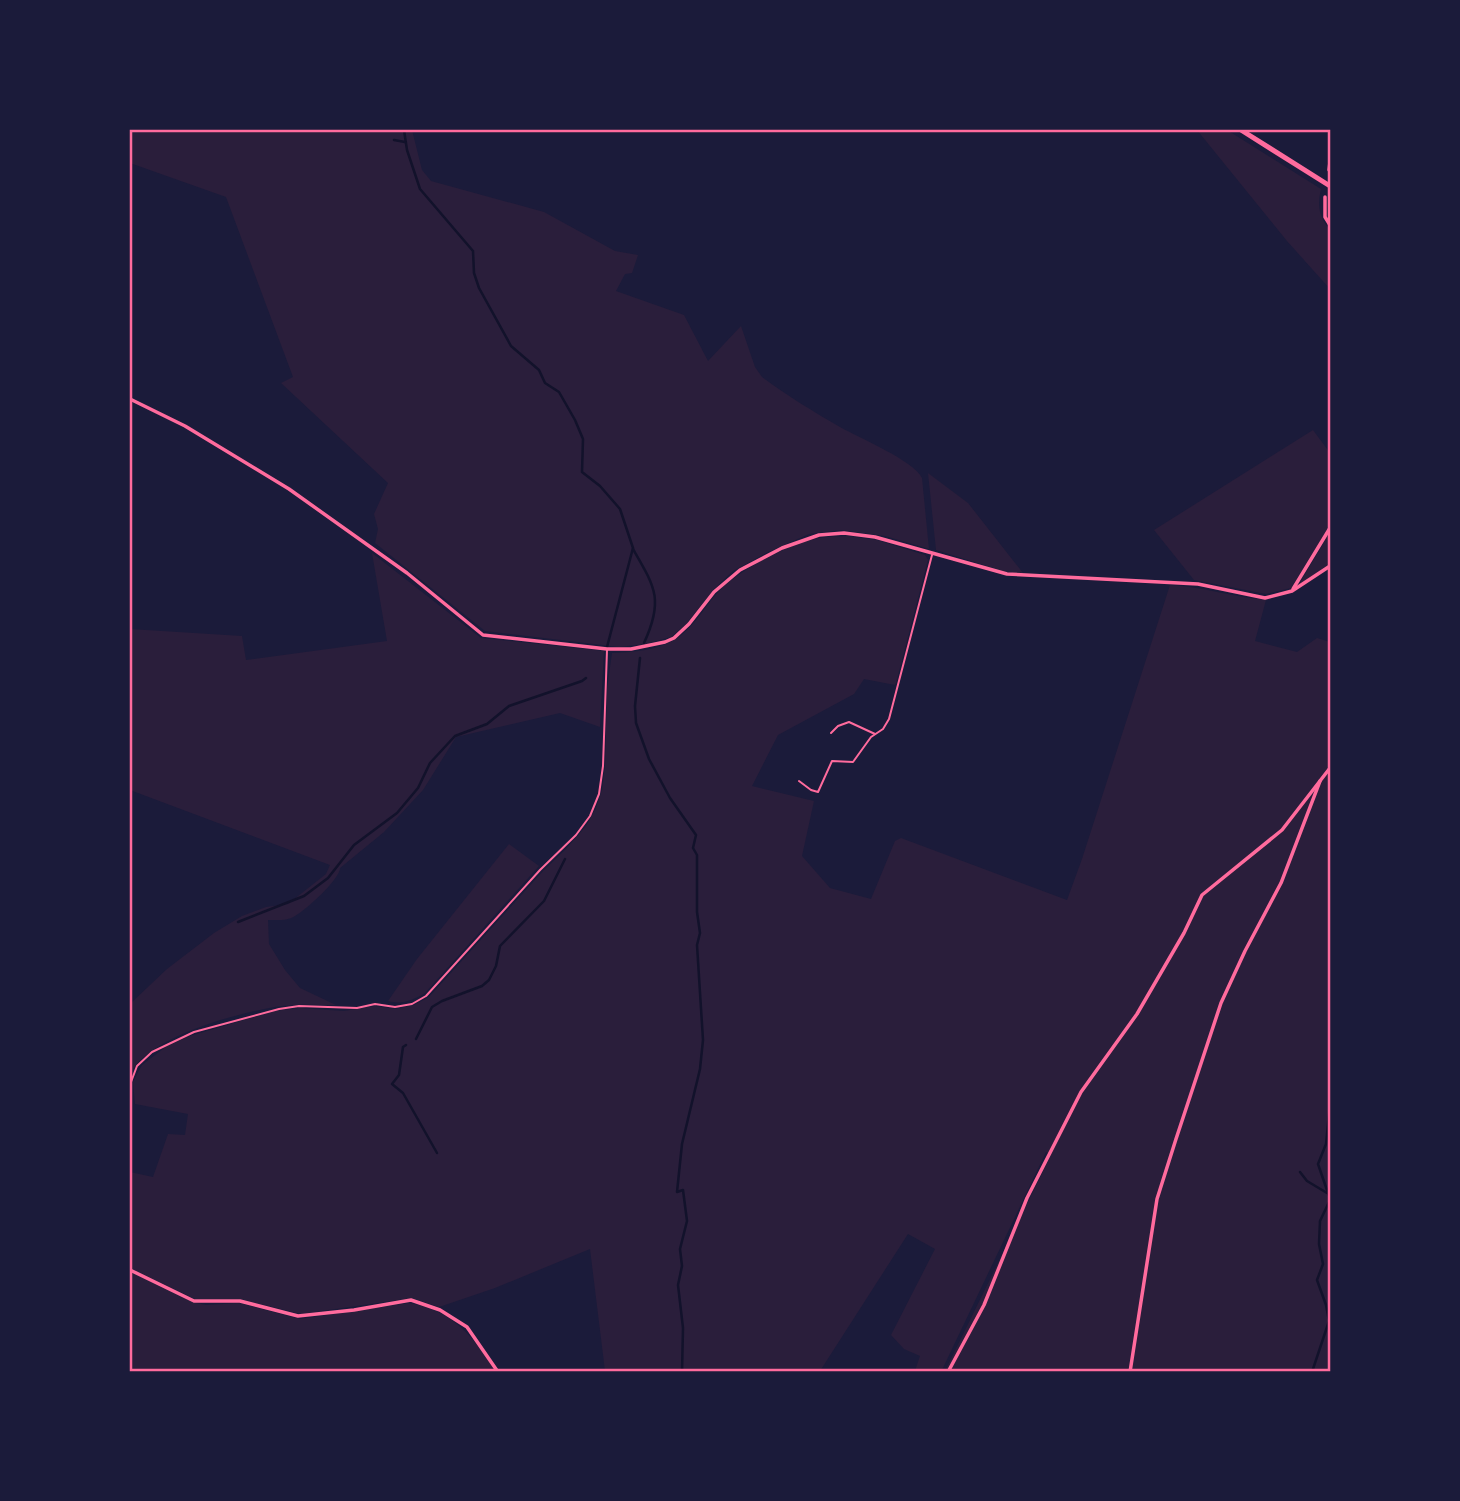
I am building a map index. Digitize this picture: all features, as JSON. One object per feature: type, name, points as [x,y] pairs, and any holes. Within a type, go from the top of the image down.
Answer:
[{"type":"main road","points":[[1241,130],[1331,186]]},
{"type":"street","points":[[1329,170],[1331,162]]},
{"type":"street","points":[[1325,197],[1325,217],[1331,225]]},
{"type":"street","points":[[130,399],[185,426],[335,519],[483,635],[607,649],[642,647],[674,638],[690,624],[714,592],[740,570],[782,548],[819,535],[844,533],[875,537],[1007,574],[1198,584],[1265,597],[1292,591],[1331,566]]},
{"type":"street","points":[[1292,591],[1331,528]]},
{"type":"street","points":[[948,1371],[984,1305],[1027,1198],[1081,1092],[1137,1014],[1184,933],[1202,895],[1282,830],[1322,776],[1331,768]]},
{"type":"street","points":[[1130,1371],[1157,1199],[1176,1139],[1221,1003],[1281,883],[1322,776]]},
{"type":"street","points":[[130,1270],[194,1301],[240,1301],[298,1316],[411,1300],[440,1310],[467,1327],[498,1371]]},
{"type":"lane","points":[[799,781],[818,792],[832,761],[853,762],[871,737],[883,729],[889,719],[932,554]]},
{"type":"lane","points":[[130,1105],[131,1082],[137,1066],[152,1052],[194,1032],[279,1009],[299,1006],[357,1008],[375,1004],[395,1007],[412,1004],[426,996],[540,870],[576,835],[590,816],[599,794],[603,766],[607,649]]},
{"type":"lane","points":[[831,733],[838,726],[849,722],[876,734]]},
{"type":"shaded area","points":[[130,130],[412,130],[422,170],[431,181],[544,212],[615,251],[638,255],[632,273],[625,274],[616,291],[684,315],[708,361],[741,326],[755,367],[762,377],[810,409],[917,471],[922,478],[929,549],[885,536],[841,530],[809,534],[733,571],[671,637],[645,644],[619,647],[485,631],[375,543],[378,529],[374,514],[388,483],[281,383],[293,377],[226,197],[130,163]]},
{"type":"shaded area","points":[[1197,130],[1227,130],[1321,189],[1320,211],[1330,230],[1330,289],[1287,241]]},
{"type":"shaded area","points":[[1313,430],[1330,453],[1330,526],[1291,588],[1266,594],[1194,580],[1154,530]]},
{"type":"shaded area","points":[[928,473],[968,503],[1023,573],[1006,572],[936,550]]},
{"type":"shaded area","points":[[1330,532],[1330,564],[1298,586]]},
{"type":"shaded area","points":[[847,536],[877,540],[925,555],[928,560],[896,683],[895,685],[864,679],[854,694],[778,735],[752,786],[814,801],[802,856],[830,888],[871,899],[895,841],[901,838],[1067,900],[1170,585],[1266,600],[1255,641],[1297,652],[1317,638],[1330,642],[1330,1371],[945,1371],[1051,1155],[1046,1152],[941,1372],[915,1371],[920,1356],[904,1349],[891,1335],[935,1249],[908,1234],[820,1371],[605,1371],[590,1249],[495,1288],[439,1307],[412,1298],[301,1314],[240,1299],[195,1299],[130,1268],[130,1172],[153,1177],[168,1134],[185,1135],[188,1114],[135,1104],[133,1082],[142,1065],[167,1046],[190,1036],[275,1011],[299,1008],[344,1011],[375,1006],[396,1009],[414,1005],[429,997],[566,849],[586,826],[596,808],[602,790],[605,765],[607,689],[612,653],[651,649],[670,642],[692,625],[725,585],[744,571],[792,546],[815,539]]},
{"type":"shaded area","points":[[372,553],[481,638],[604,651],[600,727],[560,713],[456,737],[423,790],[384,832],[340,868],[335,879],[322,894],[292,918],[268,920],[269,944],[285,970],[300,988],[336,1005],[282,1006],[197,1028],[155,1049],[139,1061],[130,1075],[130,1004],[167,969],[214,933],[242,916],[266,907],[288,904],[326,874],[330,865],[130,790],[130,629],[242,636],[246,660],[387,641]]},
{"type":"shaded area","points":[[509,844],[539,866],[425,993],[407,1001],[388,1001],[417,959]]},
{"type":"shaded area","points":[[130,1272],[192,1302],[206,1305],[239,1303],[300,1319],[409,1303],[425,1307],[450,1319],[470,1336],[496,1371],[130,1371]]},
{"type":"waterway","points":[[404,130],[407,150],[420,189],[473,251],[474,273],[479,288],[511,346],[539,370],[545,383],[559,392],[583,439],[582,472],[600,486],[620,509],[633,548],[607,647]]},
{"type":"waterway","points":[[394,140],[405,142]]},
{"type":"waterway","points":[[633,549],[647,574],[654,594],[654,616],[644,643]]},
{"type":"waterway","points":[[640,658],[636,723],[649,759],[670,798],[696,835],[693,848],[697,855],[697,912],[700,933],[697,945],[703,1040],[700,1069],[682,1144],[677,1192],[683,1190],[687,1221],[680,1249],[682,1266],[678,1285],[683,1328],[682,1372]]},
{"type":"waterway","points":[[238,922],[304,896],[328,878],[354,845],[397,813],[418,788],[430,763],[455,736],[487,724],[509,706],[586,678]]},
{"type":"waterway","points":[[416,1039],[432,1007],[482,986],[489,980],[496,966],[500,946],[544,901],[565,859]]},
{"type":"waterway","points":[[406,1045],[403,1047],[399,1075],[392,1084],[403,1093],[437,1153]]},
{"type":"waterway","points":[[1312,1372],[1329,1321],[1317,1280],[1323,1264],[1319,1244],[1320,1221],[1329,1202],[1318,1164],[1326,1144],[1330,1104]]},
{"type":"waterway","points":[[1300,1172],[1307,1181],[1327,1193]]}]
